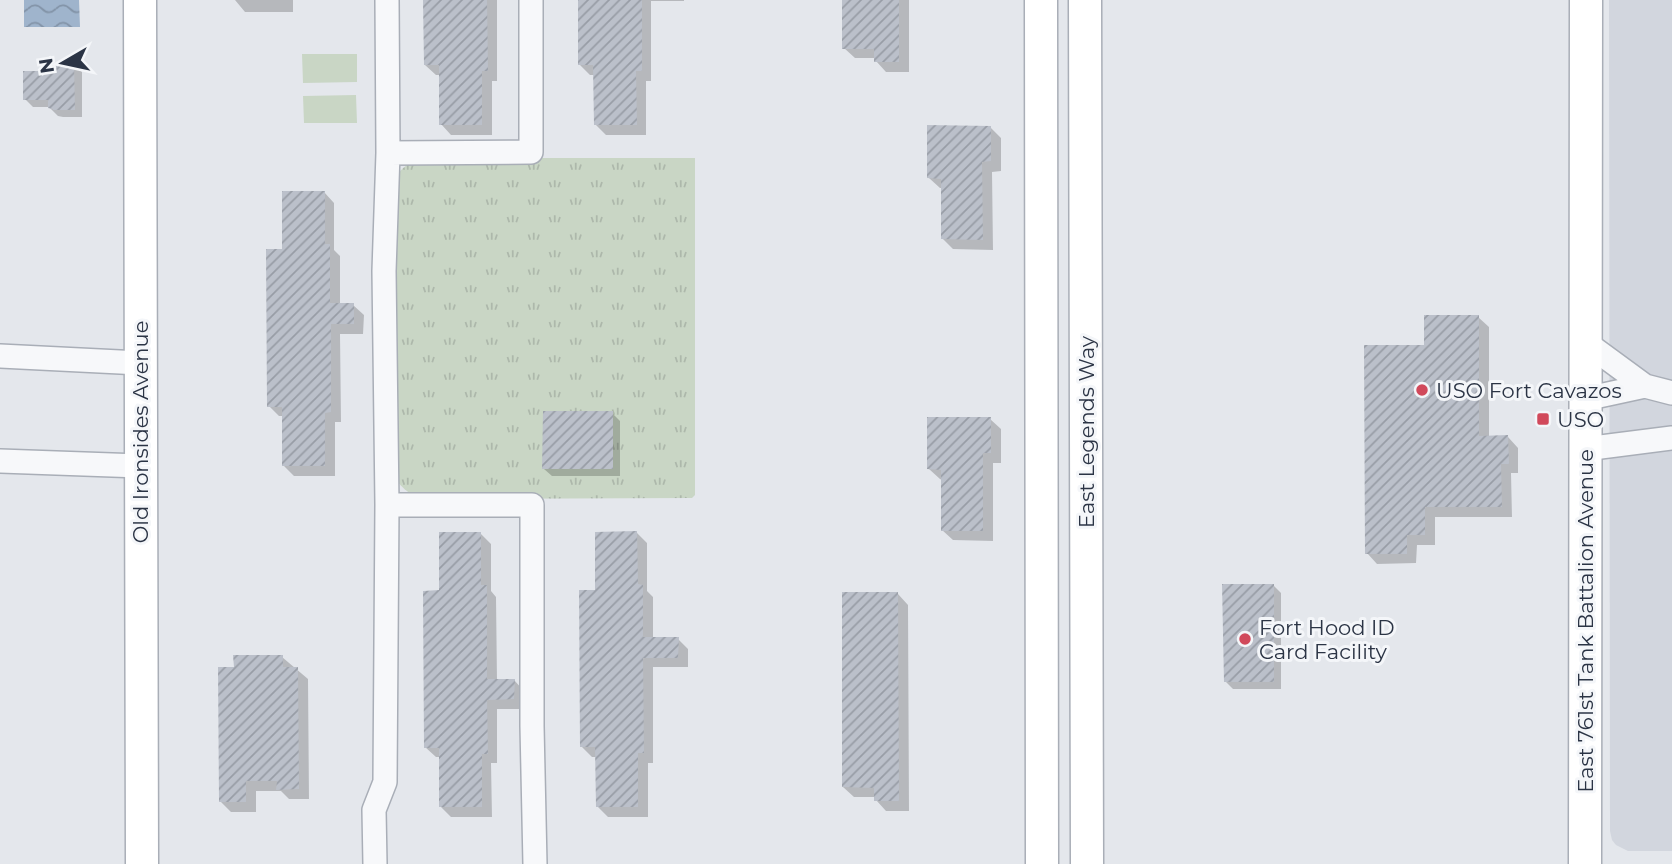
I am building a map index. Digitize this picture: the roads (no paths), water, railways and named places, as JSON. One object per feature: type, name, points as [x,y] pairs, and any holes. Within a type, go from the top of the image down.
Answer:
[{"type":"street","name":"Old Ironsides Avenue","points":[[141,0],[142,864]]},
{"type":"street","points":[[375,864],[374,810],[385,782],[387,505],[384,271],[388,153],[387,0]]},
{"type":"street","points":[[388,153],[531,152],[531,0]]},
{"type":"street","points":[[1041,0],[1042,864]]},
{"type":"street","name":"East Legends Way","points":[[1085,0],[1087,864]]},
{"type":"street","name":"East 761st Tank Battalion Avenue","points":[[1585,864],[1586,0]]},
{"type":"street","points":[[1585,342],[1645,386],[1672,394]]},
{"type":"street","points":[[0,356],[140,363]]},
{"type":"street","points":[[1585,399],[1645,386]]},
{"type":"street","points":[[1585,449],[1672,438]]},
{"type":"street","points":[[0,461],[140,466]]},
{"type":"street","points":[[387,505],[532,505],[535,864]]},
{"type":"water","points":[[24,0],[79,0],[80,27],[24,27]]},
{"type":"place","name":"USO Fort Cavazos","points":[[1422,390]]},
{"type":"place","name":"USO","points":[[1543,419]]},
{"type":"place","name":"Fort Hood ID Card Facility","points":[[1245,639]]}]
